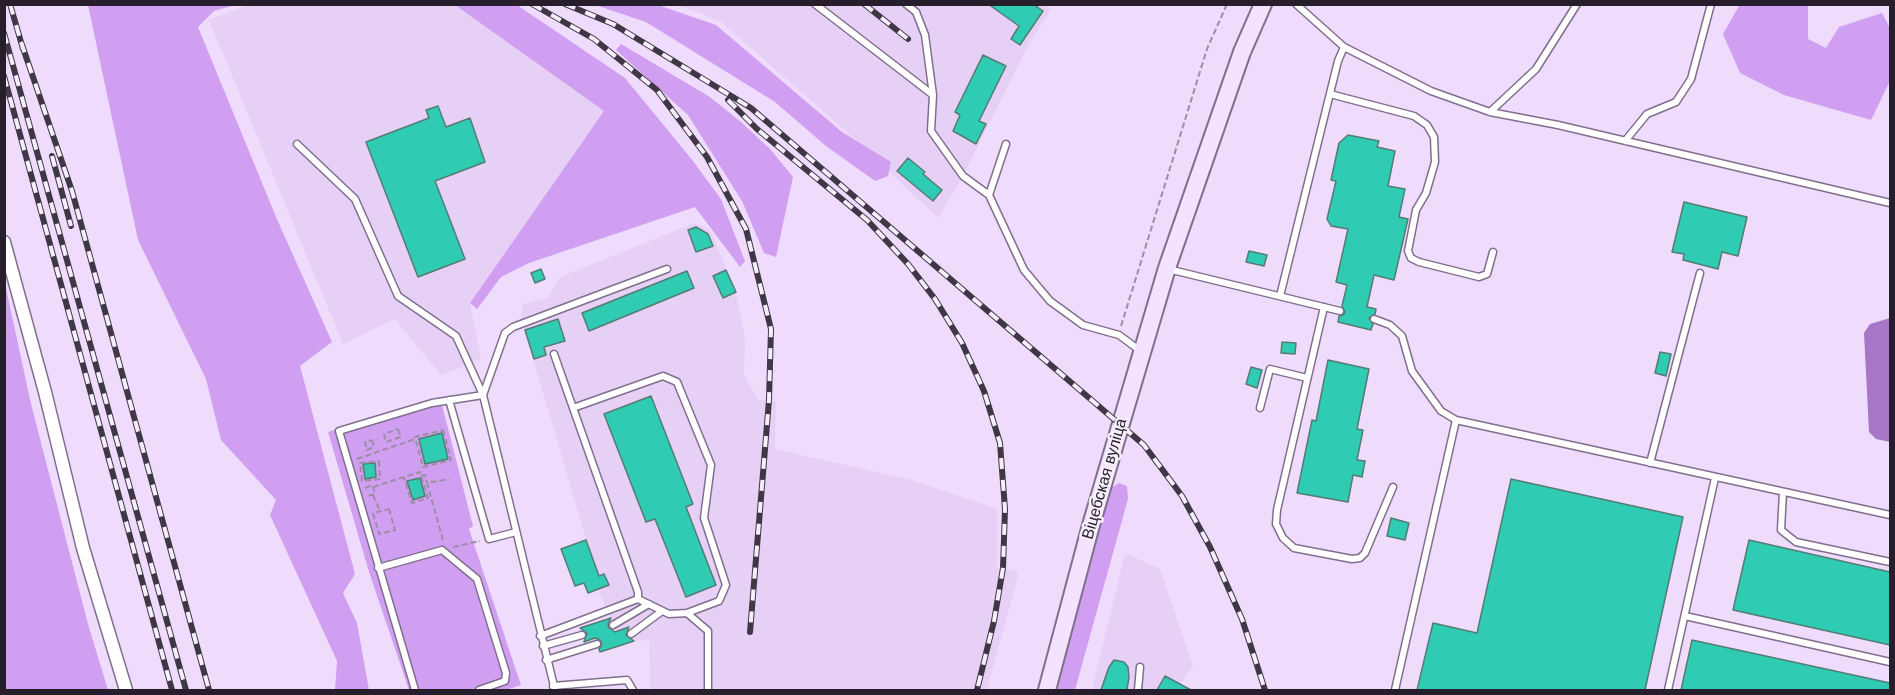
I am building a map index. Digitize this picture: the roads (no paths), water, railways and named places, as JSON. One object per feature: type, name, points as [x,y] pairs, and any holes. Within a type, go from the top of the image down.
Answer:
[{"type":"main road","name":"Віцебская вуліца","points":[[1047,690],[1091,525],[1167,268],[1242,52],[1263,4]]},
{"type":"street","points":[[4,242],[45,392],[83,548],[126,690]]},
{"type":"lane","points":[[815,4],[933,95]]},
{"type":"lane","points":[[906,4],[916,12],[926,35],[933,95],[931,131],[963,176],[989,195],[1024,270],[1050,301],[1083,325],[1119,335],[1142,352]]},
{"type":"lane","points":[[1296,4],[1344,47],[1431,90],[1490,112],[1890,202]]},
{"type":"lane","points":[[1490,112],[1536,69],[1577,4]]},
{"type":"lane","points":[[1625,141],[1647,114],[1676,102],[1686,87],[1691,79],[1712,4]]},
{"type":"lane","points":[[1280,296],[1338,61],[1344,47]]},
{"type":"lane","points":[[1330,94],[1414,116],[1427,125],[1434,137],[1435,162],[1426,193],[1416,210],[1408,251],[1411,258],[1479,277],[1487,274],[1493,252]]},
{"type":"lane","points":[[297,144],[355,199],[398,296],[456,336],[483,396],[554,688],[627,680],[633,690]]},
{"type":"lane","points":[[989,195],[1006,144]]},
{"type":"lane","points":[[1167,268],[1340,311]]},
{"type":"lane","points":[[483,396],[505,333],[513,327],[667,269]]},
{"type":"lane","points":[[1650,464],[1700,273]]},
{"type":"lane","points":[[1324,307],[1277,510],[1276,525],[1283,538],[1294,548],[1352,560],[1360,558],[1369,545],[1393,487]]},
{"type":"lane","points":[[1374,319],[1390,325],[1402,336],[1412,371],[1441,411],[1456,420],[1890,515]]},
{"type":"lane","points":[[554,354],[638,592],[638,599]]},
{"type":"lane","points":[[1260,408],[1270,369],[1307,378]]},
{"type":"lane","points":[[540,636],[638,599],[669,614],[687,613],[719,601],[726,585],[704,518],[711,465],[677,382],[663,376],[573,408]]},
{"type":"lane","points":[[416,690],[339,431],[432,403],[483,396]]},
{"type":"lane","points":[[449,400],[489,539],[516,532]]},
{"type":"lane","points":[[1395,690],[1456,420]]},
{"type":"lane","points":[[1668,690],[1715,478]]},
{"type":"lane","points":[[1783,492],[1781,531],[1796,542],[1890,562]]},
{"type":"lane","points":[[378,568],[442,550],[477,579],[506,674],[505,681],[479,690]]},
{"type":"lane","points":[[613,625],[649,604]]},
{"type":"lane","points":[[631,634],[663,611]]},
{"type":"lane","points":[[687,613],[708,631],[708,690]]},
{"type":"lane","points":[[1685,616],[1890,662]]},
{"type":"lane","points":[[543,646],[582,635]]},
{"type":"lane","points":[[546,660],[597,644]]},
{"type":"lane","points":[[1138,690],[1140,667]]},
{"type":"railway","points":[[10,4],[23,49]]},
{"type":"railway","points":[[532,4],[594,39],[657,90],[707,157],[746,229],[771,329],[769,400],[750,632]]},
{"type":"railway","points":[[565,4],[613,24],[751,108],[1144,445],[1182,496],[1210,547],[1242,619],[1265,690]]},
{"type":"railway","points":[[864,4],[908,39]]},
{"type":"railway","points":[[4,33],[186,690]]},
{"type":"railway","points":[[21,42],[72,191],[209,690]]},
{"type":"railway","points":[[4,76],[172,690]]},
{"type":"railway","points":[[728,100],[757,129],[867,220],[908,264],[935,299],[962,343],[984,391],[1000,443],[1005,509],[1003,568],[994,621],[977,690]]},
{"type":"railway","points":[[52,156],[71,226]]}]
